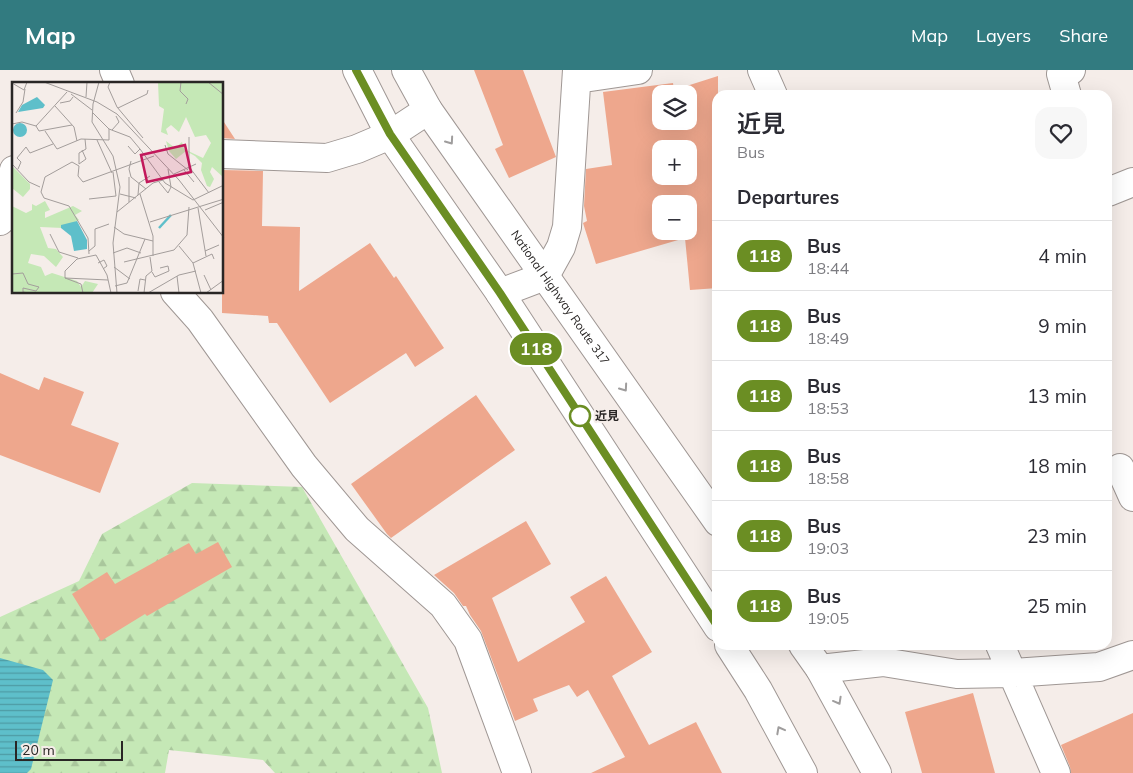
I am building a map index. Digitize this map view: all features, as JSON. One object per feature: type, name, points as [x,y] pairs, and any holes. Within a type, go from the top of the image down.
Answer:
[{"type":"main road","points":[[114,70],[119,82]]},
{"type":"main road","points":[[356,70],[390,134],[500,293],[712,618]]},
{"type":"main road","name":"National Highway Route 317","points":[[406,70],[428,110],[712,513]]},
{"type":"main road","points":[[500,293],[545,276],[561,247],[567,227],[577,74],[638,70]]},
{"type":"main road","points":[[762,70],[771,90]]},
{"type":"main road","points":[[1066,90],[1061,74],[1071,70]]},
{"type":"main road","points":[[224,154],[327,158],[357,149],[390,134],[428,110]]},
{"type":"main road","points":[[0,221],[12,177]]},
{"type":"main road","points":[[1112,190],[1133,182]]},
{"type":"main road","points":[[177,294],[200,320],[304,466],[357,529],[443,605],[468,640],[517,773]]},
{"type":"main road","points":[[1120,468],[1133,497]]},
{"type":"main road","points":[[732,650],[758,690],[803,773]]},
{"type":"main road","points":[[807,650],[820,669],[877,773]]},
{"type":"main road","points":[[1002,650],[1056,773]]},
{"type":"main road","points":[[820,669],[883,662],[957,674],[1012,673],[1099,668],[1133,655]]},
{"type":"green space","points":[[192,483],[302,487],[428,708],[442,773],[275,773],[263,760],[169,750],[165,773],[22,773],[0,669],[0,617],[79,581],[102,534]]},
{"type":"water","points":[[0,658],[43,670],[53,680],[31,769],[27,773],[0,773]]},
{"type":"building","points":[[474,70],[523,70],[556,157],[509,178],[495,149],[503,145]]},
{"type":"building","points":[[718,76],[718,90],[712,90],[712,288],[690,290],[685,240],[697,240],[697,195],[652,195],[652,240],[678,240],[596,264],[583,223],[587,221],[584,206],[586,169],[612,165],[603,92],[652,86],[652,130],[697,130],[697,85],[690,85]]},
{"type":"building","points":[[673,83],[673,85],[657,85]]},
{"type":"building","points":[[224,122],[235,139],[224,138]]},
{"type":"building","points":[[224,170],[263,171],[262,226],[300,227],[299,291],[370,243],[394,278],[396,276],[444,348],[415,367],[406,353],[330,403],[277,323],[269,323],[268,316],[222,313],[222,294],[224,294]]},
{"type":"building","points":[[0,373],[39,390],[44,377],[84,392],[71,425],[119,443],[100,493],[0,455]]},
{"type":"building","points":[[476,395],[515,450],[391,538],[351,484]]},
{"type":"building","points":[[526,521],[551,564],[492,598],[518,662],[585,622],[570,597],[606,576],[652,652],[612,676],[649,745],[696,722],[722,773],[591,773],[625,757],[588,690],[577,697],[569,685],[533,699],[538,711],[515,721],[481,631],[466,606],[463,606],[454,593],[434,575]]},
{"type":"building","points":[[218,542],[232,567],[147,616],[145,614],[101,641],[72,594],[107,572],[115,584],[189,543],[196,554]]},
{"type":"building","points":[[973,693],[995,773],[922,773],[905,712]]},
{"type":"building","points":[[1133,713],[1133,773],[1071,773],[1061,745]]},
{"type":"bus line","name":"118","points":[[356,70],[390,134],[500,293],[712,618]]},
{"type":"place","name":"近見","points":[[580,416]]}]
